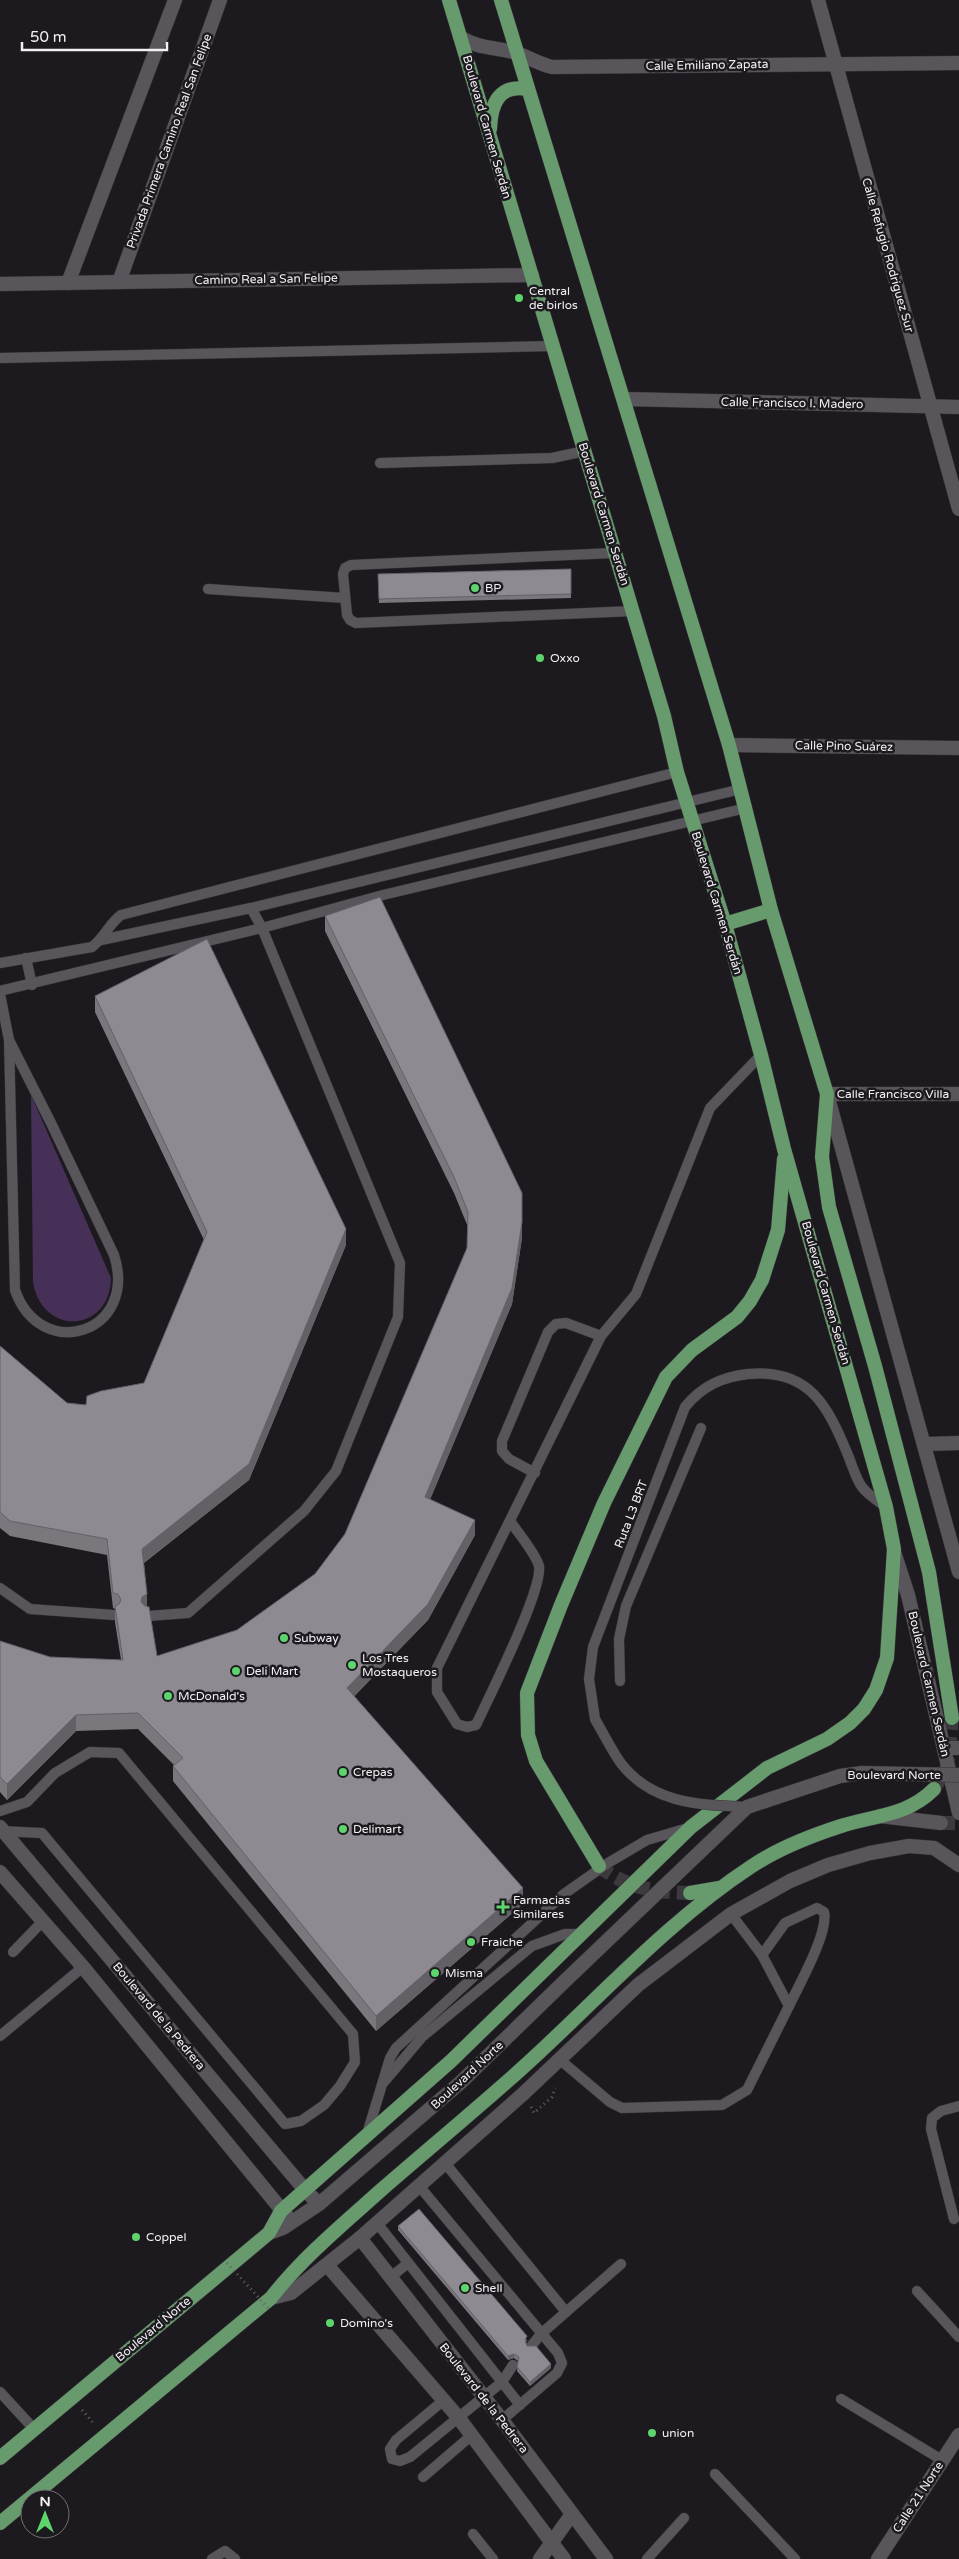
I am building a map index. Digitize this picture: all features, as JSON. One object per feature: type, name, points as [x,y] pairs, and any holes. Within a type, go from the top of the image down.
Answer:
[{"type":"main road","name":"Boulevard Carmen Serdán","points":[[450,0],[489,137],[664,716],[677,772],[725,924],[762,1055],[784,1149],[886,1507],[894,1549]]},
{"type":"main road","points":[[501,0],[729,745],[772,910],[827,1094],[822,1157],[829,1206],[875,1366],[929,1572],[952,1718]]},
{"type":"main road","points":[[489,137],[490,117],[495,102],[505,90],[514,86],[528,88]]},
{"type":"main road","points":[[725,924],[772,910]]},
{"type":"main road","points":[[599,1866],[536,1761],[527,1728],[527,1693],[561,1605],[604,1503],[666,1377],[692,1350],[737,1317],[750,1301],[762,1280],[778,1230],[784,1149]]},
{"type":"main road","points":[[269,2233],[281,2211],[451,2061],[691,1828],[767,1768],[827,1739],[850,1723],[864,1709],[876,1690],[886,1658],[894,1549]]},
{"type":"main road","points":[[0,2523],[104,2436],[270,2304],[289,2275],[348,2220],[520,2069],[662,1935],[721,1888],[778,1850],[818,1834],[915,1805],[934,1789]]},
{"type":"main road","points":[[690,1893],[721,1888]]},
{"type":"main road","name":"Boulevard Norte","points":[[0,2458],[269,2233]]},
{"type":"street","points":[[68,283],[176,0]]},
{"type":"street","name":"Privada Primera Camino Real San Felipe","points":[[119,282],[220,0]]},
{"type":"street","name":"Calle Refugio Rodríguez Sur","points":[[818,0],[838,63],[845,99],[959,509]]},
{"type":"street","name":"Calle Emiliano Zapata","points":[[460,37],[476,46],[517,53],[534,62],[552,67],[959,63]]},
{"type":"street","name":"Camino Real a San Felipe","points":[[0,284],[532,275]]},
{"type":"street","name":"Calle Francisco I. Madero","points":[[624,399],[959,406]]},
{"type":"street","name":"Calle Pino Suárez","points":[[729,745],[959,748]]},
{"type":"street","points":[[827,1094],[959,1572]]},
{"type":"street","name":"Calle Francisco Villa","points":[[827,1094],[959,1094]]},
{"type":"street","points":[[925,1444],[959,1444]]},
{"type":"street","name":"Boulevard Carmen Serdán","points":[[894,1549],[952,1748],[959,1813]]},
{"type":"street","name":"Boulevard Norte","points":[[269,2233],[292,2222],[319,2204],[461,2082],[746,1807],[840,1776],[862,1773],[955,1772]]},
{"type":"street","points":[[880,1816],[941,1823]]},
{"type":"street","name":"Boulevard de la Pedrera","points":[[1,1829],[305,2190],[319,2204]]},
{"type":"street","points":[[270,2304],[291,2294],[360,2238],[420,2187],[638,1985],[731,1914],[790,1881],[828,1865],[870,1853],[909,1846],[934,1848],[959,1864]]},
{"type":"street","points":[[0,1872],[83,1967],[281,2211],[292,2222]]},
{"type":"street","name":"Boulevard de la Pedrera","points":[[360,2238],[502,2420],[606,2559]]},
{"type":"street","points":[[327,2265],[458,2417],[564,2559]]},
{"type":"street","name":"Calle 21 Norte","points":[[878,2559],[959,2434]]},
{"type":"street","points":[[540,2559],[572,2514]]},
{"type":"lane","points":[[0,358],[553,346]]},
{"type":"lane","points":[[380,463],[552,458],[585,451]]},
{"type":"lane","points":[[614,553],[351,565],[345,568],[343,574],[347,615],[350,620],[356,623],[633,611]]},
{"type":"lane","points":[[208,589],[346,598]]},
{"type":"lane","points":[[0,963],[92,947],[101,940],[113,921],[121,915],[677,772]]},
{"type":"lane","points":[[101,940],[251,908],[741,789]]},
{"type":"lane","points":[[9,1040],[52,1123],[114,1256],[120,1273],[119,1291],[108,1313],[102,1320],[77,1331],[58,1331],[38,1324],[20,1304],[15,1290],[9,1040],[0,993],[262,928],[383,895],[746,808]]},
{"type":"lane","points":[[148,1616],[188,1613],[304,1511],[336,1471],[398,1317],[400,1263],[262,928],[251,908]]},
{"type":"lane","points":[[26,958],[32,985]]},
{"type":"lane","points":[[510,1520],[538,1563],[539,1576],[532,1600],[476,1725],[468,1727],[457,1724],[437,1692],[437,1668],[510,1520],[535,1474],[601,1336],[636,1294],[710,1108],[762,1055]]},
{"type":"lane","points":[[535,1474],[509,1459],[502,1451],[502,1441],[548,1332],[556,1324],[566,1323],[601,1336]]},
{"type":"lane","name":"Ruta L3 BRT","points":[[746,1807],[690,1804],[664,1796],[638,1780],[621,1764],[595,1719],[589,1679],[593,1647],[685,1407],[708,1386],[731,1376],[757,1373],[782,1376],[812,1391],[832,1417],[862,1487],[886,1507]]},
{"type":"lane","points":[[620,1681],[619,1639],[626,1606],[701,1428]]},
{"type":"lane","points":[[0,1588],[30,1609],[114,1615]]},
{"type":"lane","points":[[0,1811],[26,1802],[55,1773],[90,1752],[119,1752],[353,2034],[355,2062],[340,2086],[324,2105],[301,2121],[285,2124],[42,1833],[1,1829]]},
{"type":"lane","points":[[367,2134],[390,2058],[396,2048],[564,1894],[608,1863],[647,1840],[691,1828]]},
{"type":"lane","points":[[559,2059],[610,2102],[622,2108],[722,2105],[747,2090],[789,2006],[826,1921],[824,1912],[817,1908],[786,1922],[762,1955]]},
{"type":"lane","points":[[731,1914],[762,1955],[789,2006]]},
{"type":"lane","points":[[13,1952],[43,1921]]},
{"type":"lane","points":[[381,2086],[422,2037],[532,1946],[565,1934],[582,1934]]},
{"type":"lane","points":[[0,2036],[83,1967]]},
{"type":"lane","points":[[954,2219],[931,2129],[932,2118],[941,2111],[959,2106]]},
{"type":"lane","points":[[445,2163],[566,2312]]},
{"type":"lane","points":[[420,2187],[542,2333],[558,2353],[562,2363],[557,2372],[502,2420]]},
{"type":"lane","points":[[377,2223],[520,2404]]},
{"type":"lane","points":[[391,2276],[408,2263]]},
{"type":"lane","points":[[532,2345],[542,2333],[621,2264]]},
{"type":"lane","points":[[917,2291],[959,2337]]},
{"type":"lane","points":[[444,2400],[396,2440],[390,2449],[392,2459],[400,2460],[410,2457],[484,2398],[502,2382],[513,2366]]},
{"type":"lane","points":[[0,2392],[34,2429]]},
{"type":"lane","points":[[841,2399],[942,2460]]},
{"type":"lane","points":[[423,2477],[472,2435]]},
{"type":"lane","points":[[715,2474],[795,2559]]},
{"type":"lane","points":[[647,2559],[684,2518]]},
{"type":"lane","points":[[473,2534],[493,2559]]},
{"type":"lane","points":[[212,2559],[225,2552],[235,2559]]},
{"type":"path","points":[[534,2113],[552,2097],[555,2088]]},
{"type":"path","points":[[227,2263],[270,2304]]},
{"type":"path","points":[[72,2398],[104,2436]]},
{"type":"shaded area","points":[[31,1095],[111,1278],[108,1296],[100,1310],[88,1318],[75,1321],[61,1319],[49,1312],[39,1300],[33,1282]]},
{"type":"building","name":"BP","points":[[571,569],[571,594],[379,599],[378,574]]},
{"type":"building","points":[[380,897],[522,1193],[522,1222],[512,1288],[425,1497],[475,1520],[428,1604],[347,1688],[523,1888],[376,2016],[173,1766],[183,1758],[138,1713],[76,1715],[7,1784],[0,1777],[0,1641],[50,1657],[123,1660],[115,1606],[121,1600],[118,1594],[113,1593],[107,1539],[10,1521],[0,1512],[0,1346],[67,1403],[86,1405],[87,1396],[101,1391],[144,1383],[207,1232],[95,996],[207,939],[346,1229],[249,1464],[142,1549],[147,1594],[142,1597],[141,1602],[149,1607],[157,1656],[237,1630],[315,1574],[345,1534],[467,1248],[468,1212],[454,1177],[325,916]]},
{"type":"building","name":"Shell","points":[[419,2209],[527,2336],[525,2340],[527,2346],[536,2346],[551,2364],[530,2382],[517,2367],[519,2357],[514,2354],[508,2356],[398,2226]]},
{"type":"tunnel","points":[[934,1789],[947,1767],[952,1718]]},
{"type":"tunnel","points":[[941,1823],[959,1823]]},
{"type":"tunnel","points":[[599,1866],[621,1880],[642,1888],[665,1892],[690,1893]]},
{"type":"place","name":"Central de birlos","points":[[519,298]]},
{"type":"place","name":"BP","points":[[475,588]]},
{"type":"place","name":"Oxxo","points":[[540,658]]},
{"type":"place","name":"Subway","points":[[284,1638]]},
{"type":"place","name":"Los Tres Mostaqueros","points":[[352,1665]]},
{"type":"place","name":"Deli Mart","points":[[236,1671]]},
{"type":"place","name":"McDonald's","points":[[168,1696]]},
{"type":"place","name":"Crepas","points":[[343,1772]]},
{"type":"place","name":"Delimart","points":[[343,1829]]},
{"type":"place","name":"Farmacias Similares","points":[[503,1907]]},
{"type":"place","name":"Fraiche","points":[[471,1942]]},
{"type":"place","name":"Misma","points":[[435,1973]]},
{"type":"place","name":"Coppel","points":[[136,2237]]},
{"type":"place","name":"Shell","points":[[465,2288]]},
{"type":"place","name":"Domino's","points":[[330,2323]]},
{"type":"place","name":"union","points":[[652,2433]]}]
